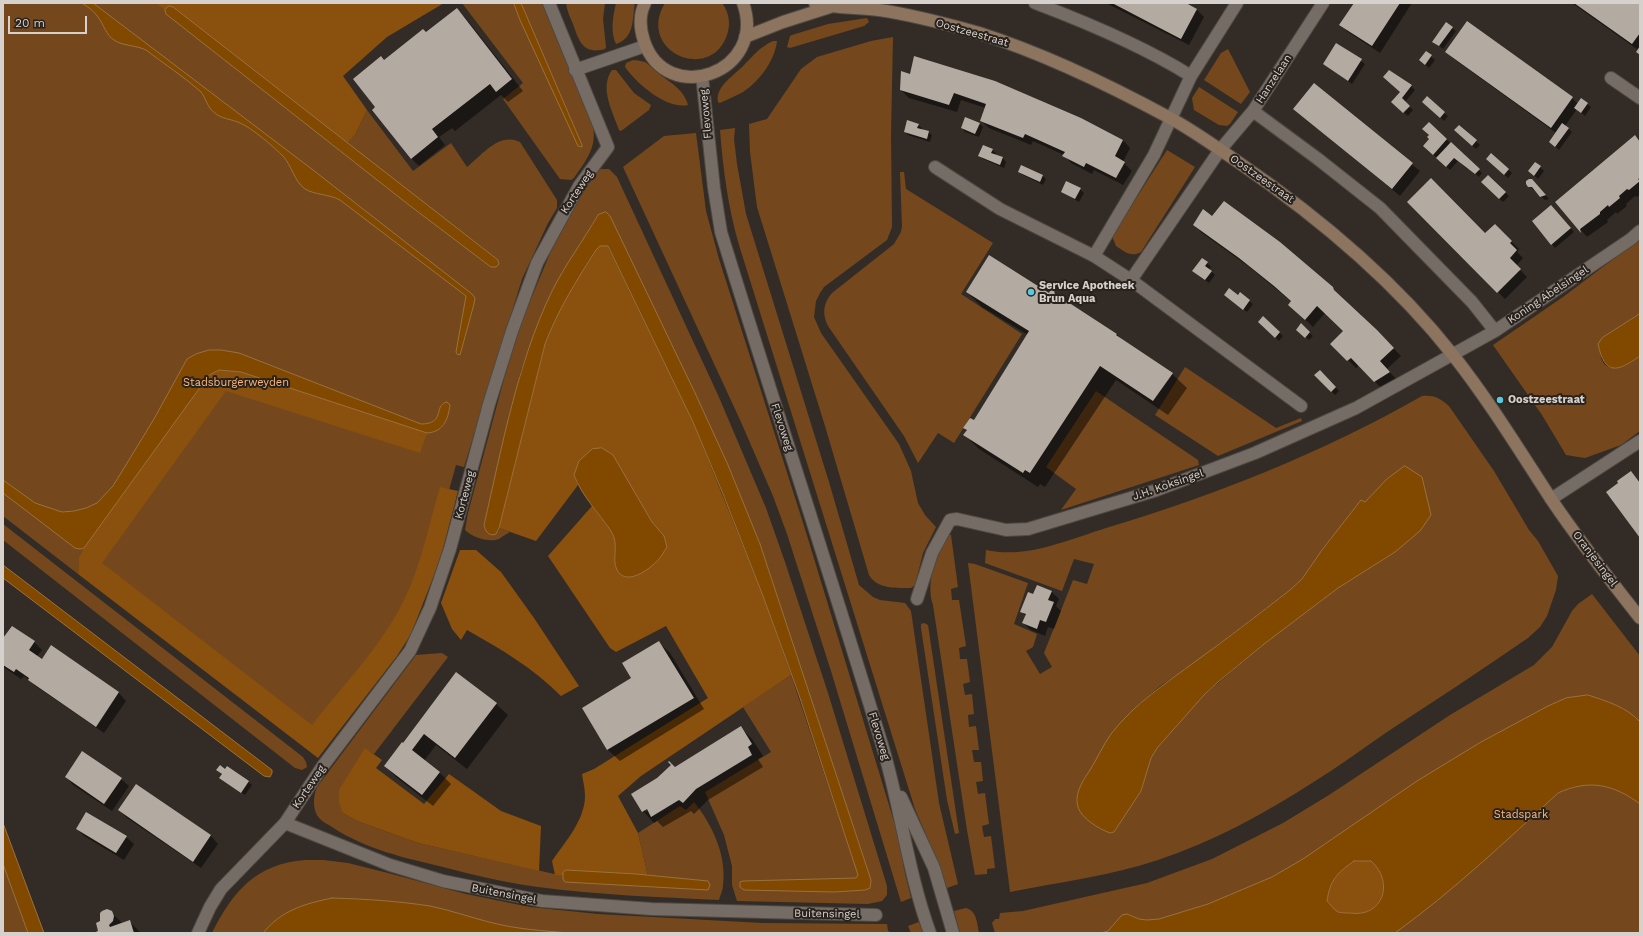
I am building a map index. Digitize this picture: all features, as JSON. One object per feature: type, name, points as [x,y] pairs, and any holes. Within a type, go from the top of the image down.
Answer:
[{"type":"street","points":[[549,3],[576,70],[645,46]]},
{"type":"street","points":[[645,3],[640,20],[641,34],[645,46],[652,57],[662,66],[673,73],[685,77],[711,74],[723,68],[733,60],[746,37],[746,18],[743,3]]},
{"type":"street","name":"Oostzeestraat","points":[[816,3],[830,7],[876,6],[970,31],[1012,44],[1082,74],[1172,119],[1220,150],[1302,208],[1348,246],[1386,281],[1452,354],[1503,425],[1551,499]]},
{"type":"street","points":[[1035,3],[1116,37],[1192,76]]},
{"type":"street","points":[[1094,256],[1154,155],[1192,76],[1237,3]]},
{"type":"street","name":"Hanzelaan","points":[[1220,150],[1253,111],[1323,3]]},
{"type":"street","name":"Oostzeestraat","points":[[746,37],[783,22],[830,7]]},
{"type":"street","name":"Korteweg","points":[[285,823],[322,767],[410,651],[430,608],[450,549],[489,404],[512,331],[537,263],[579,186],[608,148],[576,70]]},
{"type":"street","name":"Flevoweg","points":[[702,76],[714,188],[721,232],[849,635],[890,772],[912,875],[930,933]]},
{"type":"street","points":[[1611,78],[1640,98]]},
{"type":"street","points":[[1253,111],[1318,159],[1380,208],[1472,302],[1495,331]]},
{"type":"street","name":"Oostzeestraat","points":[[1131,280],[1220,150]]},
{"type":"street","points":[[935,167],[1000,209],[1094,256],[1131,280],[1301,406]]},
{"type":"street","name":"Koning Abelsingel","points":[[1452,354],[1495,331],[1631,239],[1640,231]]},
{"type":"street","name":"J.H. Koksingel","points":[[917,599],[932,553],[950,520],[958,519],[1006,530],[1028,529],[1157,490],[1255,453],[1356,408],[1452,354]]},
{"type":"street","points":[[1551,499],[1640,441]]},
{"type":"street","name":"Oranjesingel","points":[[1551,499],[1597,564],[1640,618]]},
{"type":"street","name":"Flevoweg","points":[[890,772],[934,868],[953,933]]},
{"type":"street","points":[[198,933],[210,907],[221,889],[285,823]]},
{"type":"street","name":"Buitensingel","points":[[285,823],[390,865],[443,881],[542,901],[652,909],[876,915]]},
{"type":"green space","name":"Stadsburgerweyden","points":[[3,3],[424,3],[286,108],[491,267],[496,267],[499,264],[498,260],[347,144],[355,135],[367,110],[413,171],[451,143],[467,167],[498,142],[512,140],[520,142],[557,200],[557,208],[548,223],[522,279],[464,467],[456,465],[431,555],[405,626],[317,741],[79,562],[78,574],[3,516]]},
{"type":"green space","points":[[156,3],[444,3],[387,37],[343,76],[367,110],[355,135],[347,144],[173,7],[169,6],[165,10]]},
{"type":"green space","points":[[462,3],[514,3],[520,20],[582,145],[521,3],[542,3],[593,126],[594,134],[590,154],[574,178],[571,180],[560,179],[503,99],[523,83]]},
{"type":"green space","points":[[566,3],[605,3],[603,19],[605,49],[592,50],[583,45],[577,36]]},
{"type":"green space","points":[[616,3],[635,3],[630,33],[622,41],[616,44],[613,34],[613,19]]},
{"type":"green space","points":[[665,3],[722,3],[728,14],[729,27],[727,35],[718,50],[706,57],[692,59],[679,55],[667,47],[660,35],[659,20]]},
{"type":"green space","points":[[867,18],[869,22],[864,26],[790,48],[787,47],[790,36],[792,35],[828,24]]},
{"type":"green space","points":[[893,37],[891,135],[892,227],[887,240],[824,287],[816,301],[814,317],[821,333],[899,444],[911,471],[918,503],[925,515],[936,527],[923,553],[915,585],[911,588],[887,587],[872,580],[869,575],[825,426],[757,207],[750,152],[749,124],[767,119],[801,69],[817,57],[871,41]]},
{"type":"green space","points":[[773,41],[777,41],[776,48],[770,63],[761,76],[743,92],[720,103],[718,102],[718,96],[726,81],[764,46]]},
{"type":"green space","points":[[1228,49],[1250,92],[1241,104],[1204,80],[1221,53]]},
{"type":"green space","points":[[633,60],[645,62],[676,86],[686,99],[688,105],[671,103],[653,94],[644,87],[625,67],[626,63]]},
{"type":"green space","points":[[612,70],[616,70],[634,93],[651,105],[649,110],[621,131],[619,130],[608,100],[607,84],[608,77]]},
{"type":"green space","points":[[1199,87],[1238,112],[1230,124],[1227,126],[1219,125],[1194,110],[1192,98]]},
{"type":"green space","points":[[735,128],[734,139],[737,164],[746,214],[829,482],[859,585],[873,597],[880,600],[905,603],[911,611],[939,803],[958,884],[947,888],[915,809],[739,245],[726,188],[720,130]]},
{"type":"green space","points":[[696,133],[706,211],[719,259],[805,529],[899,838],[911,898],[901,902],[831,671],[787,534],[773,496],[741,422],[623,167],[664,136]]},
{"type":"green space","points":[[1167,150],[1195,167],[1141,252],[1137,254],[1128,253],[1116,246],[1112,236]]},
{"type":"green space","points":[[601,169],[609,169],[617,177],[718,395],[766,508],[828,693],[887,886],[887,895],[882,901],[868,904],[737,901],[732,885],[732,866],[724,835],[705,792],[771,752],[743,707],[791,675],[858,875],[857,878],[834,892],[865,890],[870,888],[871,880],[760,544],[728,465],[661,324],[598,215],[552,291],[521,370],[484,525],[498,532],[499,528],[510,532],[499,539],[486,540],[476,537],[465,530],[468,513],[504,379],[521,323],[551,251],[592,176]]},
{"type":"green space","points":[[900,172],[904,172],[906,189],[993,243],[961,294],[1022,334],[954,443],[938,433],[918,463],[904,436],[828,326],[824,313],[825,305],[832,293],[894,244],[901,232]]},
{"type":"green space","points":[[1640,239],[1640,314],[1602,338],[1601,358],[1604,364],[1614,368],[1625,365],[1640,356],[1640,431],[1621,445],[1585,458],[1566,455],[1542,415],[1493,345],[1563,297]]},
{"type":"green space","points":[[600,246],[608,246],[693,422],[763,596],[791,675],[641,776],[618,796],[638,833],[648,876],[563,873],[563,876],[555,875],[552,861],[582,814],[585,796],[582,774],[594,769],[708,698],[666,626],[616,652],[610,648],[548,556],[592,506],[612,532],[616,541],[615,564],[664,536],[652,522],[624,476],[574,475],[578,485],[536,541],[499,528],[545,344],[562,303]]},
{"type":"green space","points":[[1185,367],[1276,428],[1301,418],[1302,421],[1218,456],[1155,415]]},
{"type":"green space","points":[[219,370],[241,372],[427,433],[420,453],[226,391],[102,563],[312,725],[361,665],[395,617],[410,587],[420,559],[440,487],[458,491],[440,560],[411,634],[397,656],[318,758],[78,574],[79,558],[84,548],[209,375]]},
{"type":"green space","points":[[1096,391],[1198,460],[1199,465],[1061,510],[1076,489],[1046,467]]},
{"type":"green space","points":[[1422,396],[1437,398],[1449,406],[1494,471],[1558,576],[1556,590],[1547,616],[1540,627],[1511,650],[1331,771],[1275,806],[1218,836],[1178,853],[1140,866],[1103,875],[1010,892],[968,563],[975,564],[1028,583],[1014,624],[1037,634],[1033,647],[1026,651],[1040,674],[1052,667],[1044,653],[1073,580],[1087,584],[1094,564],[1074,559],[1062,591],[985,563],[986,550],[1016,552],[1047,547],[1147,515],[1228,487],[1268,471],[1384,417]],"holes":[[[1361,500],[1365,502],[1395,552],[1338,588],[1264,644],[1204,695],[1157,748],[1151,758],[1141,791],[1114,832],[1110,833],[1085,817],[1111,734],[1139,704],[1160,686],[1194,663],[1290,590],[1302,579],[1322,550]]]},
{"type":"green space","points":[[3,524],[303,757],[307,767],[302,770],[295,768],[3,540]]},
{"type":"green space","points":[[949,535],[951,535],[958,587],[951,589],[952,600],[959,600],[966,646],[959,648],[960,659],[967,659],[970,682],[963,684],[965,695],[972,694],[974,714],[968,715],[969,727],[976,726],[979,750],[972,750],[974,762],[981,762],[983,781],[976,782],[978,794],[985,793],[989,824],[982,826],[984,837],[991,836],[995,868],[987,869],[987,874],[975,875],[931,596],[931,578],[940,551]]},
{"type":"green space","points":[[460,550],[476,550],[501,572],[534,618],[579,686],[561,696],[528,668],[492,644],[467,630],[461,640],[452,629],[441,603]]},
{"type":"green space","name":"Stadspark","points":[[1592,594],[1640,656],[1640,933],[995,933],[992,923],[995,919],[999,919],[1000,913],[1023,911],[1147,883],[1212,859],[1283,823],[1329,795],[1450,715],[1534,665],[1552,647],[1572,611],[1578,604]]},
{"type":"green space","points":[[924,623],[928,625],[959,833],[955,834],[947,800],[921,628],[921,624]]},
{"type":"green space","points":[[442,653],[448,657],[374,754],[365,749],[343,813],[357,821],[418,843],[563,876],[563,879],[708,881],[648,876],[638,833],[680,806],[686,810],[694,802],[707,820],[712,830],[717,841],[723,863],[723,887],[719,900],[583,892],[502,881],[386,852],[345,835],[321,820],[317,816],[314,808],[314,799],[317,787],[416,655]]},
{"type":"green space","points":[[365,748],[382,760],[376,768],[424,804],[449,774],[501,811],[541,826],[539,871],[418,843],[357,821],[343,813],[339,802],[339,790]]},
{"type":"green space","points":[[305,860],[323,860],[348,863],[466,894],[530,907],[598,914],[762,923],[887,924],[888,931],[892,933],[212,933],[228,904],[248,882],[273,867]]},
{"type":"green space","points":[[1354,861],[1371,861],[1378,869],[1384,888],[1382,897],[1371,910],[1361,913],[1338,912],[1327,901],[1328,894],[1332,882],[1338,873]]},
{"type":"green space","points":[[3,864],[4,867],[28,933],[3,933]]},
{"type":"green space","points":[[966,908],[974,915],[977,921],[979,933],[960,933],[954,911]]},
{"type":"green space","points":[[919,922],[923,933],[911,933],[908,926]]},
{"type":"shaded area","points":[[82,3],[93,3],[313,170],[472,294],[475,298],[474,304],[460,355],[456,352],[466,296],[340,200],[313,192],[301,186],[289,164],[269,143],[245,125],[217,115],[212,111],[200,91],[146,50],[117,42],[111,38],[96,15],[91,9]]},
{"type":"shaded area","points":[[514,3],[521,3],[582,147],[578,146],[520,20]]},
{"type":"shaded area","points":[[169,6],[173,7],[498,260],[499,264],[496,267],[491,267],[409,205],[166,14],[165,10]]},
{"type":"shaded area","points":[[606,212],[610,216],[696,395],[728,465],[760,544],[871,880],[870,888],[865,890],[834,892],[744,890],[740,887],[740,882],[743,881],[856,878],[858,875],[799,695],[763,596],[723,494],[693,422],[608,246],[600,246],[596,250],[581,273],[550,331],[545,344],[499,528],[494,535],[489,534],[485,529],[484,525],[504,436],[529,347],[557,281],[598,215]]},
{"type":"shaded area","points":[[1640,314],[1640,356],[1618,368],[1608,366],[1604,362],[1598,344],[1602,338]]},
{"type":"shaded area","points":[[209,350],[239,353],[421,424],[434,421],[437,418],[443,404],[447,402],[450,405],[448,416],[441,428],[427,433],[241,372],[219,370],[209,375],[84,548],[75,548],[3,493],[3,480],[35,503],[62,512],[86,508],[97,503],[113,486],[154,419],[187,359],[196,354]]},
{"type":"shaded area","points":[[602,448],[613,455],[652,522],[664,536],[667,547],[661,557],[654,564],[644,572],[632,577],[621,575],[617,570],[615,565],[614,536],[586,497],[574,475],[579,461],[592,449]]},
{"type":"shaded area","points":[[1405,466],[1422,477],[1431,515],[1420,531],[1395,552],[1338,588],[1264,644],[1204,695],[1157,748],[1151,758],[1141,791],[1114,832],[1110,833],[1096,826],[1087,819],[1078,807],[1078,792],[1105,743],[1120,723],[1151,694],[1232,635],[1290,590],[1302,579],[1322,550],[1361,500],[1365,502],[1387,479]]},
{"type":"shaded area","points":[[3,565],[272,770],[270,777],[264,776],[3,578]]},
{"type":"shaded area","points":[[1588,695],[1623,708],[1640,722],[1640,804],[1620,792],[1600,786],[1580,786],[1558,793],[1458,883],[1395,933],[1101,933],[1108,931],[1122,915],[1127,914],[1139,919],[1147,920],[1159,919],[1208,904],[1272,877],[1303,859],[1417,781],[1481,742],[1566,698]],"holes":[[[1354,861],[1371,861],[1378,869],[1382,879],[1384,888],[1382,897],[1371,910],[1361,913],[1338,912],[1327,901],[1332,882],[1343,869]]]},
{"type":"shaded area","points":[[3,823],[44,933],[28,933],[3,864]]},
{"type":"shaded area","points":[[566,870],[636,874],[708,881],[710,885],[708,890],[565,882],[563,879],[563,873]]},
{"type":"shaded area","points":[[332,898],[381,900],[430,906],[509,926],[571,933],[263,933],[270,925],[286,913],[312,903]]},
{"type":"building","points":[[1112,3],[1186,3],[1197,9],[1181,39]]},
{"type":"building","points":[[1354,3],[1400,3],[1372,46],[1339,25]]},
{"type":"building","points":[[1574,3],[1639,3],[1640,33],[1632,44]]},
{"type":"building","points":[[457,8],[512,79],[496,92],[490,84],[432,129],[438,137],[411,159],[372,110],[375,107],[353,79],[381,56],[384,60],[423,29],[426,32]]},
{"type":"building","points":[[1467,21],[1573,97],[1551,128],[1445,52]]},
{"type":"building","points":[[1446,22],[1453,27],[1439,46],[1432,42]]},
{"type":"building","points":[[1336,43],[1362,59],[1348,81],[1323,64]]},
{"type":"building","points":[[1640,46],[1640,55],[1636,52]]},
{"type":"building","points":[[1426,51],[1432,55],[1425,65],[1419,60]]},
{"type":"building","points":[[914,56],[995,81],[1081,118],[1123,140],[1115,156],[1125,162],[1116,178],[1086,163],[1084,167],[1062,156],[1065,152],[1025,134],[1023,138],[980,121],[986,104],[954,93],[949,105],[900,90],[901,71],[910,74]]},
{"type":"building","points":[[1389,70],[1412,85],[1402,98],[1410,106],[1403,113],[1391,102],[1400,92],[1383,77]]},
{"type":"building","points":[[1314,83],[1413,163],[1392,189],[1293,109]]},
{"type":"building","points":[[1427,96],[1445,112],[1440,118],[1422,102]]},
{"type":"building","points":[[1581,98],[1588,103],[1581,113],[1574,108]]},
{"type":"building","points":[[965,117],[980,123],[975,134],[961,128]]},
{"type":"building","points":[[907,120],[919,124],[917,128],[929,131],[927,139],[904,132]]},
{"type":"building","points":[[1429,122],[1447,139],[1433,155],[1423,146],[1429,139],[1427,137],[1429,135],[1422,129]]},
{"type":"building","points":[[1562,123],[1569,128],[1555,147],[1549,142]]},
{"type":"building","points":[[1459,125],[1477,140],[1472,146],[1454,130]]},
{"type":"building","points":[[1635,135],[1640,142],[1640,178],[1638,179],[1640,181],[1629,190],[1627,189],[1619,196],[1620,198],[1609,207],[1608,205],[1600,212],[1600,214],[1580,229],[1581,233],[1555,202]]},
{"type":"building","points":[[1451,142],[1480,169],[1475,174],[1454,158],[1446,167],[1436,158]]},
{"type":"building","points":[[983,145],[993,149],[991,153],[1003,157],[1000,165],[978,156]]},
{"type":"building","points":[[1491,153],[1509,169],[1504,175],[1486,159]]},
{"type":"building","points":[[1535,162],[1541,166],[1534,176],[1528,171]]},
{"type":"building","points":[[1021,165],[1043,175],[1040,182],[1018,172]]},
{"type":"building","points":[[1488,175],[1506,192],[1499,199],[1481,182]]},
{"type":"building","points":[[1431,178],[1485,233],[1495,224],[1512,241],[1510,243],[1517,250],[1510,258],[1521,269],[1497,293],[1407,202]]},
{"type":"building","points":[[1532,179],[1546,195],[1540,197],[1532,187],[1528,187],[1526,181]]},
{"type":"building","points":[[1066,181],[1081,188],[1075,199],[1061,192]]},
{"type":"building","points":[[1224,201],[1280,242],[1333,287],[1334,290],[1377,330],[1394,348],[1380,361],[1390,372],[1374,382],[1351,358],[1347,361],[1330,344],[1343,331],[1317,306],[1305,320],[1288,305],[1291,301],[1274,286],[1239,258],[1193,225],[1203,209],[1212,216]]},
{"type":"building","points":[[1551,205],[1571,228],[1551,245],[1532,221]]},
{"type":"building","points":[[989,255],[1049,293],[1051,289],[1055,292],[1054,293],[1173,373],[1153,401],[1100,366],[1030,473],[1025,470],[1023,473],[963,435],[967,430],[963,428],[970,418],[974,420],[1029,331],[966,292]]},
{"type":"building","points":[[1202,258],[1208,262],[1205,266],[1212,271],[1205,280],[1192,271]]},
{"type":"building","points":[[1229,288],[1238,295],[1240,292],[1250,300],[1243,310],[1224,295]]},
{"type":"building","points":[[1263,316],[1280,332],[1275,338],[1258,322]]},
{"type":"building","points":[[1301,323],[1310,332],[1305,338],[1296,330]]},
{"type":"building","points":[[1320,370],[1336,387],[1331,392],[1314,375]]},
{"type":"building","points":[[1631,471],[1640,483],[1640,538],[1606,492],[1618,483],[1617,481]]},
{"type":"building","points":[[1037,585],[1052,591],[1048,600],[1054,602],[1046,622],[1040,620],[1037,629],[1022,623],[1026,614],[1020,612],[1028,592],[1033,594]]},
{"type":"building","points":[[12,626],[35,641],[29,650],[42,659],[51,645],[119,692],[96,727],[28,680],[29,678],[16,669],[14,672],[3,665],[3,638]]},
{"type":"building","points":[[659,641],[694,698],[607,750],[582,708],[631,678],[622,663]]},
{"type":"building","points":[[456,672],[497,703],[455,758],[424,734],[412,750],[440,772],[422,795],[384,766]]},
{"type":"building","points":[[741,726],[752,744],[748,747],[752,755],[696,789],[683,803],[679,800],[651,817],[647,809],[642,812],[631,794],[657,778],[671,765],[668,762],[669,761],[675,767]]},
{"type":"building","points":[[82,751],[122,778],[104,804],[65,777]]},
{"type":"building","points":[[220,765],[225,769],[227,766],[249,781],[241,793],[219,778],[222,774],[216,770]]},
{"type":"building","points":[[136,784],[211,835],[193,862],[118,810]]},
{"type":"building","points":[[86,812],[127,836],[116,853],[76,829]]},
{"type":"building","points":[[107,909],[112,911],[114,916],[113,921],[109,925],[110,927],[130,920],[134,933],[93,933],[98,931],[96,923],[100,921],[100,913]]},
{"type":"place","name":"Service Apotheek Brun Aqua","points":[[1031,292]]},
{"type":"place","name":"Oostzeestraat","points":[[1500,400]]}]
